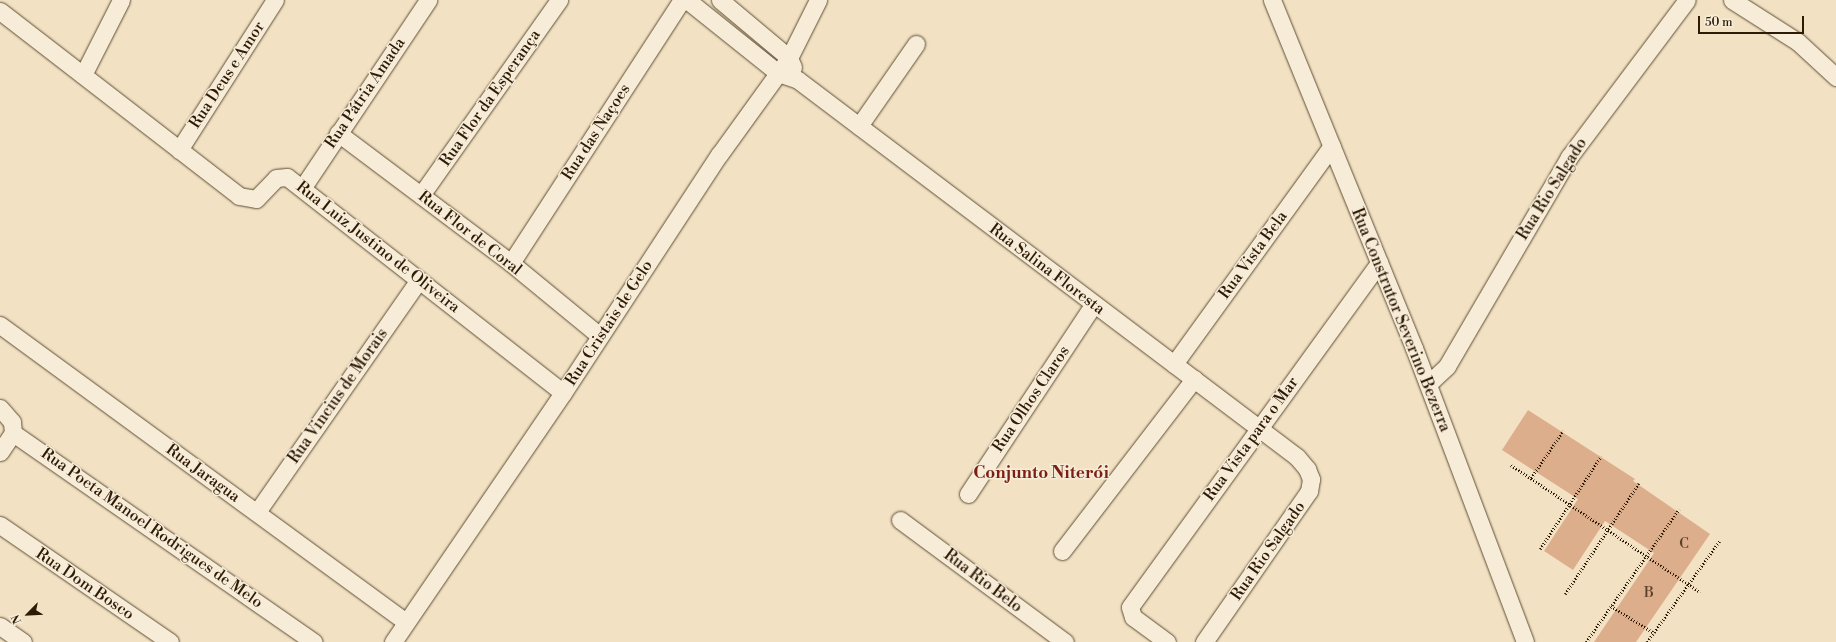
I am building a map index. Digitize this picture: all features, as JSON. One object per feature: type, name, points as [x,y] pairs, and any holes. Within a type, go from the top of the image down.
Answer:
[{"type":"street","points":[[83,75],[122,0]]},
{"type":"street","name":"Rua Deus e Amor","points":[[179,150],[276,0]]},
{"type":"street","name":"Rua Pátria Amada","points":[[303,187],[428,0]]},
{"type":"street","name":"Rua Flor da Esperança","points":[[421,195],[559,0]]},
{"type":"street","points":[[720,0],[789,58],[798,80]]},
{"type":"street","name":"Rua Cristais de Gelo","points":[[399,640],[406,622],[563,393],[719,156],[789,58],[818,0]]},
{"type":"street","name":"Rua Construtor Severino Bezerra","points":[[1272,0],[1428,384],[1525,642]]},
{"type":"street","name":"Rua Rio Salgado","points":[[1428,384],[1447,366],[1569,157],[1687,0]]},
{"type":"street","points":[[1732,0],[1798,42],[1836,77]]},
{"type":"street","points":[[689,1],[778,73],[798,80]]},
{"type":"street","name":"Rua das Naçoes","points":[[510,263],[689,1]]},
{"type":"street","name":"Rua Luiz Justino de Oliveira","points":[[0,11],[179,150],[228,190],[248,200],[260,196],[279,176],[287,177],[303,187],[563,393]]},
{"type":"street","points":[[859,126],[916,44]]},
{"type":"street","name":"Rua Salina Floresta","points":[[798,80],[1093,305],[1297,457]]},
{"type":"street","name":"Rua Flor de Coral","points":[[338,133],[510,263],[600,336]]},
{"type":"street","name":"Rua Vista Bela","points":[[1174,364],[1332,146]]},
{"type":"street","name":"Rua Vista para o Mar","points":[[1167,642],[1133,617],[1130,607],[1258,427],[1379,263]]},
{"type":"street","name":"Rua Vincius de Morais","points":[[256,512],[419,280]]},
{"type":"street","name":"Rua Olhos Claros","points":[[968,494],[1093,305]]},
{"type":"street","name":"Rua Jaragua","points":[[0,325],[406,622]]},
{"type":"street","points":[[1062,551],[1194,379]]},
{"type":"street","points":[[0,408],[12,422],[13,433],[0,452]]},
{"type":"street","name":"Rua Poeta Manoel Rodrigues de Melo","points":[[13,433],[314,642]]},
{"type":"street","name":"Rua Rio Salgado","points":[[1204,642],[1309,491],[1309,474],[1297,457]]},
{"type":"street","name":"Rua Rio Belo","points":[[900,520],[1065,642]]},
{"type":"street","name":"Rua Dom Bosco","points":[[0,525],[170,642]]},
{"type":"street","points":[[0,626],[23,642]]},
{"type":"path","points":[[1531,478],[1563,432]]},
{"type":"path","points":[[1540,549],[1601,456]]},
{"type":"path","points":[[1511,464],[1700,592]]},
{"type":"path","points":[[1565,594],[1639,484]]},
{"type":"path","points":[[1586,642],[1679,509]]},
{"type":"path","points":[[1647,642],[1720,540]]},
{"type":"path","points":[[1611,606],[1654,633]]},
{"type":"building","points":[[1528,410],[1635,479],[1633,481],[1710,534],[1636,642],[1594,642],[1654,553],[1605,521],[1573,570],[1544,551],[1578,499],[1502,450]]},
{"type":"district","name":"Conjunto Niterói","points":[[1041,474]]}]
